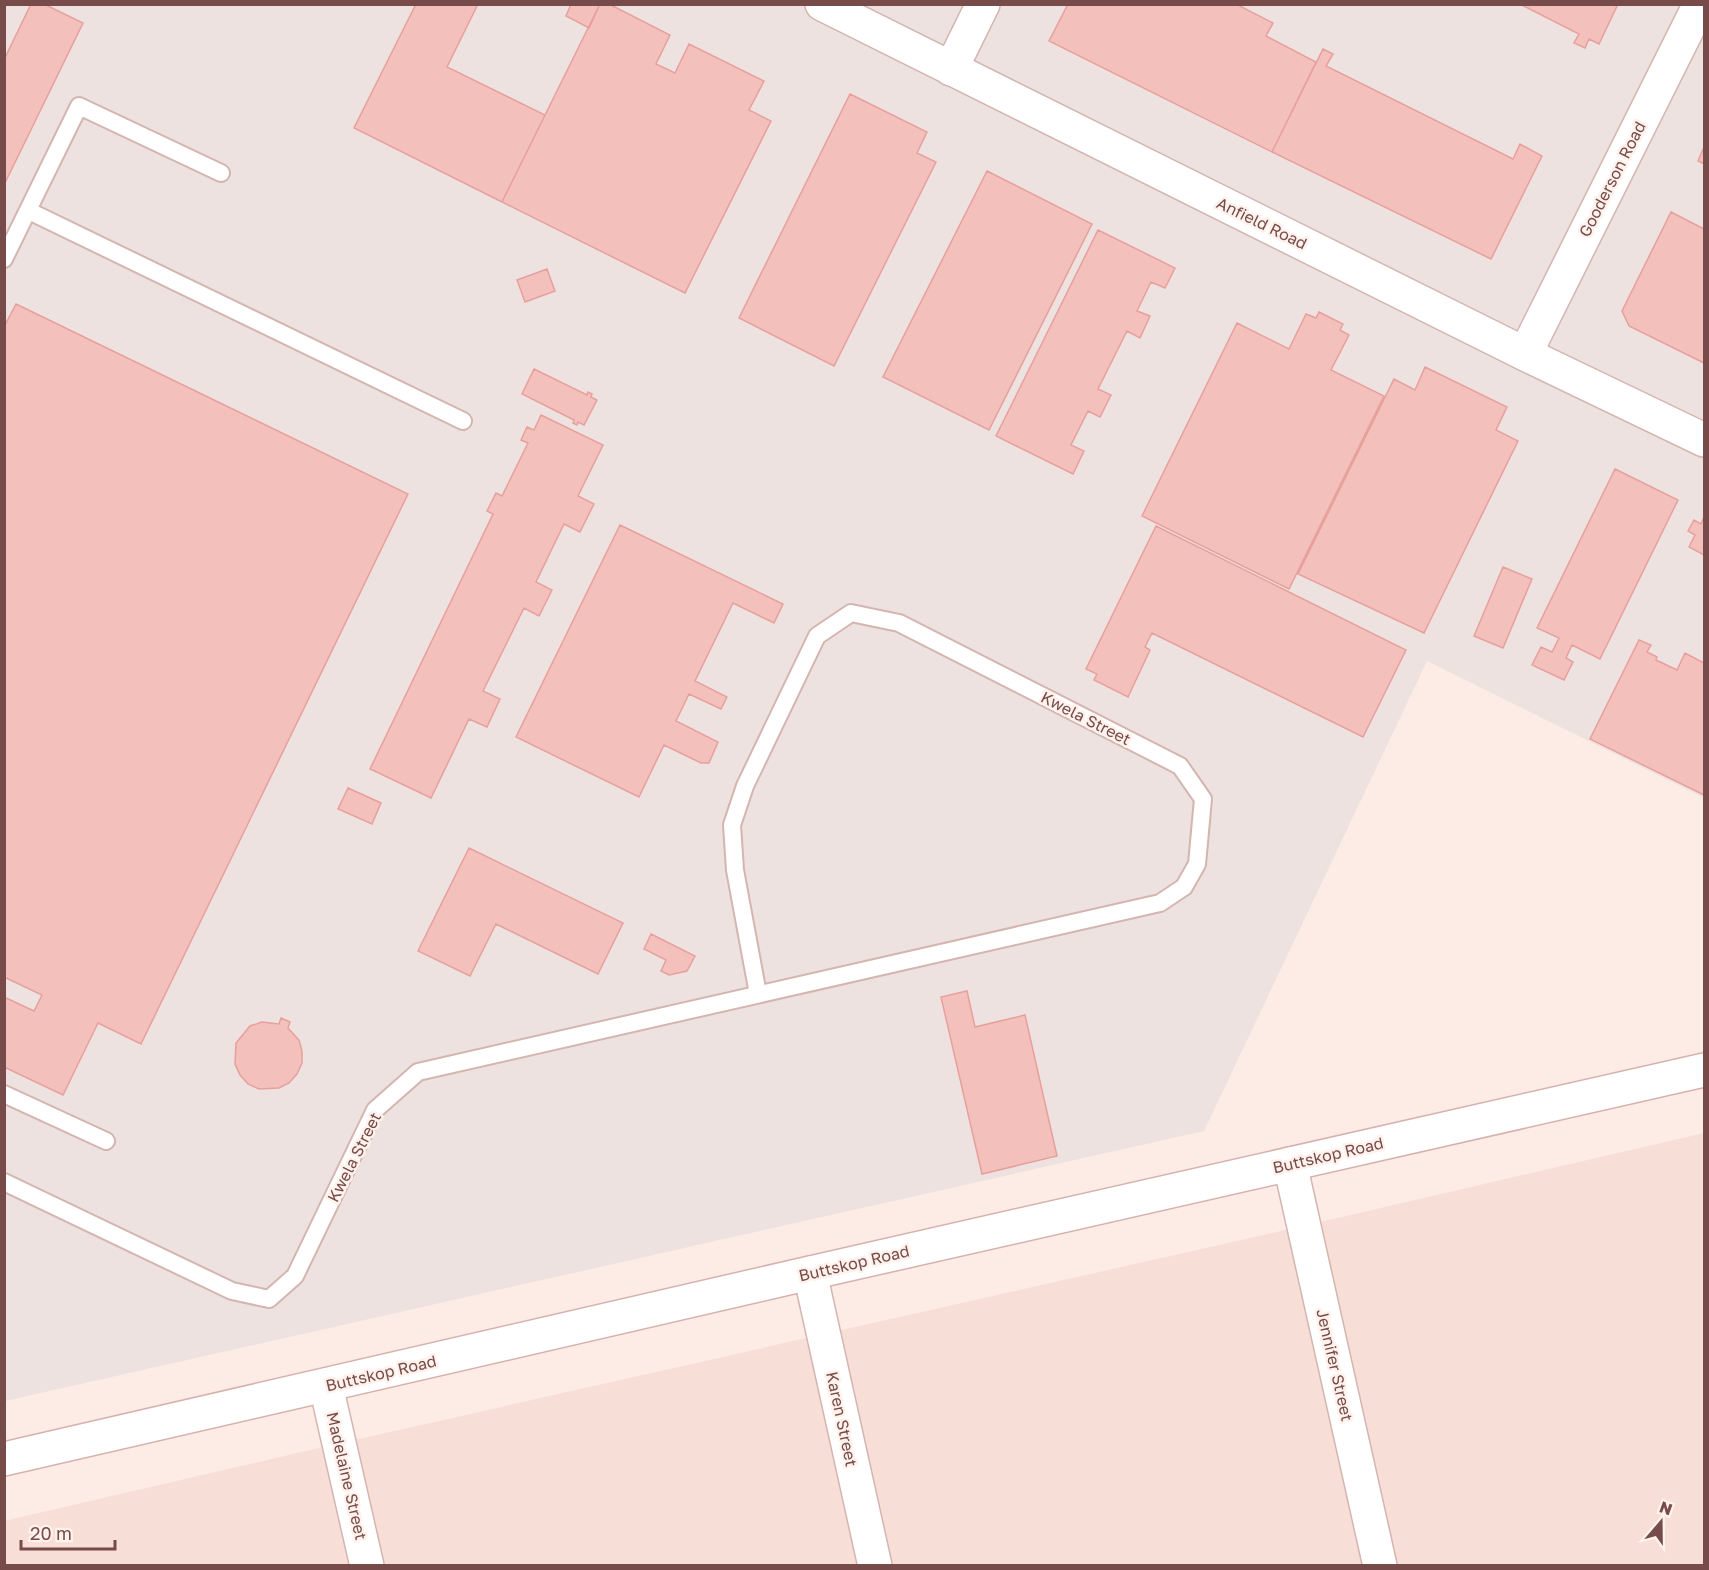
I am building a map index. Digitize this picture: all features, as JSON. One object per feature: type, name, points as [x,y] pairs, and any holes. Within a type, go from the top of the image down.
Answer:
[{"type":"street","name":"Anfield Road","points":[[822,4],[1525,354],[1704,440]]},
{"type":"street","points":[[951,69],[983,4]]},
{"type":"street","name":"Gooderson Road","points":[[1525,354],[1700,4]]},
{"type":"street","name":"Buttskop Road","points":[[4,1459],[1704,1070]]},
{"type":"street","name":"Jennifer Street","points":[[1290,1164],[1380,1566]]},
{"type":"street","name":"Karen Street","points":[[810,1273],[875,1566]]},
{"type":"street","name":"Madelaine Street","points":[[326,1386],[367,1566]]},
{"type":"lane","points":[[4,259],[79,106],[221,173]]},
{"type":"lane","points":[[29,211],[463,421]]},
{"type":"lane","name":"Kwela Street","points":[[4,1182],[232,1291],[269,1299],[295,1276],[375,1110],[418,1072],[1160,903],[1184,887],[1197,864],[1203,799],[1180,766],[899,623],[851,613],[817,636],[746,786],[732,825],[735,870],[758,994]]},
{"type":"lane","points":[[4,1094],[106,1141]]},
{"type":"shaded area","points":[[4,5],[1704,5],[1704,798],[1427,661],[1204,1131],[5,1401]]},
{"type":"shaded area","points":[[1704,1133],[1704,1565],[5,1566],[4,1521]]},
{"type":"building","points":[[31,4],[44,4],[83,23],[4,185],[4,60]]},
{"type":"building","points":[[416,4],[478,4],[447,67],[545,115],[502,202],[354,128]]},
{"type":"building","points":[[571,4],[600,4],[589,28],[566,16]]},
{"type":"building","points":[[600,4],[609,4],[670,35],[656,64],[675,73],[689,44],[764,81],[749,110],[771,121],[685,293],[502,202]]},
{"type":"building","points":[[1068,4],[1236,4],[1273,23],[1266,36],[1316,62],[1272,152],[1049,41]]},
{"type":"building","points":[[1520,4],[1618,4],[1599,44],[1589,39],[1585,48],[1574,43],[1579,34]]},
{"type":"building","points":[[1323,49],[1333,54],[1326,66],[1513,159],[1520,144],[1542,156],[1491,259],[1272,152]]},
{"type":"building","points":[[850,94],[927,132],[917,153],[936,162],[834,366],[739,318]]},
{"type":"building","points":[[1704,147],[1704,164],[1698,161]]},
{"type":"building","points":[[987,171],[1092,224],[989,430],[883,377]]},
{"type":"building","points":[[1671,212],[1704,229],[1704,363],[1629,326],[1622,311]]},
{"type":"building","points":[[1098,230],[1175,268],[1165,288],[1151,282],[1137,311],[1150,316],[1140,338],[1127,331],[1098,389],[1111,395],[1100,417],[1088,411],[1071,445],[1084,451],[1073,474],[996,436]]},
{"type":"building","points":[[547,269],[555,291],[525,302],[517,280]]},
{"type":"building","points":[[16,304],[408,494],[141,1044],[98,1023],[63,1095],[4,1067],[4,997],[34,1011],[42,995],[4,977],[4,327]]},
{"type":"building","points":[[1319,312],[1343,324],[1340,330],[1349,335],[1331,370],[1384,396],[1289,589],[1142,516],[1237,323],[1289,349],[1306,314],[1316,318]]},
{"type":"building","points":[[1425,367],[1507,407],[1496,430],[1518,441],[1424,633],[1298,574],[1394,379],[1415,390]]},
{"type":"building","points":[[534,369],[587,395],[588,392],[592,394],[591,397],[597,400],[584,425],[578,422],[577,425],[573,423],[574,420],[522,394]]},
{"type":"building","points":[[541,415],[603,445],[578,496],[594,504],[580,532],[564,524],[536,582],[552,590],[539,616],[524,608],[483,691],[500,699],[487,727],[469,719],[431,798],[370,769],[493,514],[487,511],[496,493],[502,496],[528,443],[521,440],[527,427],[534,430]]},
{"type":"building","points":[[1615,469],[1678,500],[1600,659],[1572,645],[1566,658],[1573,662],[1564,680],[1532,665],[1541,647],[1552,652],[1559,638],[1537,628]]},
{"type":"building","points":[[1704,517],[1704,555],[1689,547],[1695,535],[1688,531],[1694,520],[1701,524]]},
{"type":"building","points":[[620,525],[783,604],[774,623],[733,603],[695,681],[727,697],[721,709],[689,694],[676,721],[718,742],[709,763],[701,763],[664,745],[639,797],[516,737]]},
{"type":"building","points":[[1156,526],[1406,650],[1363,737],[1152,633],[1145,647],[1150,650],[1128,697],[1094,680],[1097,674],[1086,669]]},
{"type":"building","points":[[1503,567],[1532,579],[1503,648],[1474,636]]},
{"type":"building","points":[[1639,640],[1651,645],[1647,652],[1657,657],[1656,660],[1677,670],[1685,653],[1704,663],[1704,795],[1590,739]]},
{"type":"building","points":[[348,788],[381,803],[372,824],[338,809]]},
{"type":"building","points":[[469,848],[623,923],[598,974],[496,924],[470,976],[418,951]]},
{"type":"building","points":[[651,934],[695,956],[687,971],[669,975],[661,971],[666,960],[644,949]]},
{"type":"building","points":[[967,991],[975,1027],[1025,1015],[1057,1156],[982,1174],[941,997]]},
{"type":"building","points":[[281,1018],[290,1022],[288,1028],[299,1040],[302,1063],[297,1074],[289,1083],[279,1088],[259,1089],[248,1084],[240,1075],[235,1064],[236,1043],[250,1026],[262,1022],[279,1024]]}]
